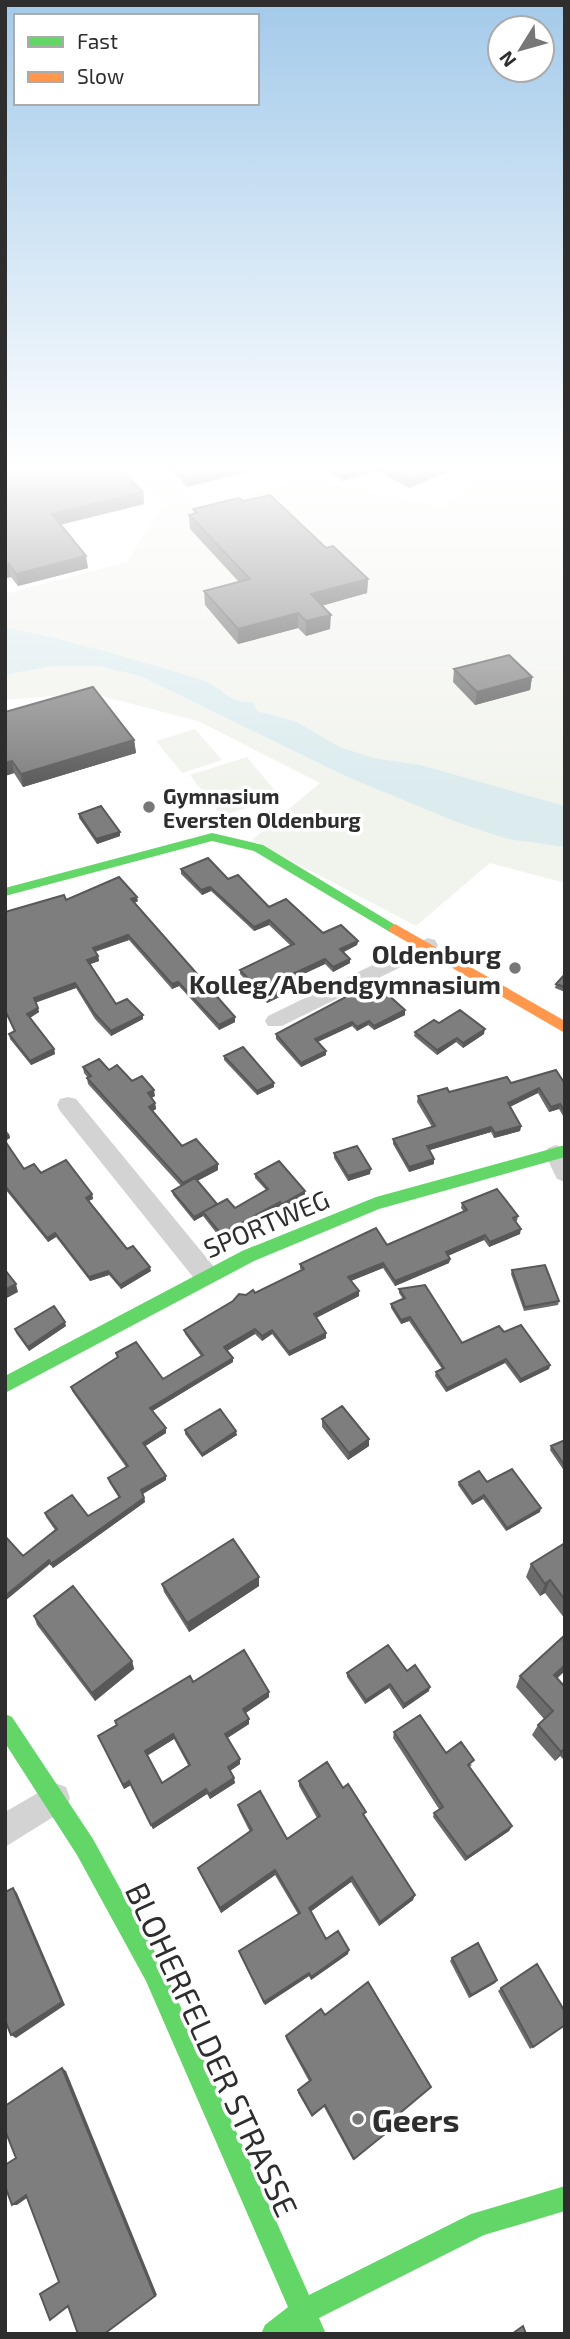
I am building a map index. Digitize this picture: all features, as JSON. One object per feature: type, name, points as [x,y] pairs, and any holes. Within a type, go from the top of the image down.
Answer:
[{"type":"street","points":[[5,892],[212,837],[258,848],[428,945],[565,1028]]},
{"type":"street","points":[[275,1021],[428,945]]},
{"type":"street","points":[[68,1105],[206,1275]]},
{"type":"street","name":"SPORTWEG","points":[[5,1385],[206,1275],[376,1203],[562,1159]]},
{"type":"street","name":"BLOHERFELDER STRASSE","points":[[5,1724],[55,1798],[128,1922],[166,2001],[313,2334]]},
{"type":"street","points":[[5,1830],[55,1798]]},
{"type":"street","points":[[274,2334],[303,2312],[481,2223],[565,2198]]},
{"type":"shaded area","points":[[81,574],[565,574],[565,806],[421,765],[374,758],[340,747],[295,721],[257,711],[253,702],[236,699],[200,679],[79,644],[5,627],[5,594]]},
{"type":"shaded area","points":[[5,627],[79,644],[200,679],[230,697],[253,702],[257,711],[295,721],[340,747],[374,758],[421,765],[565,806],[565,847],[507,839],[454,821],[343,775],[140,676],[98,666],[52,666],[5,675]]},
{"type":"shaded area","points":[[52,666],[98,666],[140,676],[343,775],[507,839],[565,847],[565,883],[490,863],[416,926],[252,840],[320,783],[198,721],[90,693],[5,700],[5,675]]},
{"type":"shaded area","points":[[195,729],[222,760],[182,773],[156,741]]},
{"type":"shaded area","points":[[247,757],[280,797],[222,816],[190,775]]},
{"type":"building","points":[[245,574],[363,574],[368,579],[311,594],[331,615],[306,621],[298,613],[238,629],[204,591],[250,579]]},
{"type":"building","points":[[509,655],[532,677],[477,692],[454,669]]},
{"type":"building","points":[[93,687],[134,740],[21,774],[12,761],[5,763],[5,712]]},
{"type":"building","points":[[101,806],[120,832],[96,839],[79,814]]},
{"type":"building","points":[[208,858],[228,879],[238,875],[269,907],[286,899],[323,933],[341,925],[358,941],[340,949],[350,959],[333,967],[325,959],[288,976],[296,985],[267,998],[240,970],[294,944],[269,920],[254,927],[210,887],[201,890],[181,869]]},
{"type":"building","points":[[119,877],[137,897],[131,899],[235,1017],[219,1025],[178,982],[172,984],[128,935],[93,948],[98,956],[87,960],[116,1004],[127,999],[143,1015],[111,1031],[95,1014],[75,983],[34,998],[38,1008],[27,1014],[54,1049],[30,1061],[9,1034],[15,1031],[5,1010],[5,912],[64,895],[66,900]]},
{"type":"building","points":[[565,974],[565,987],[556,984]]},
{"type":"building","points":[[374,982],[405,1010],[374,1026],[369,1021],[357,1027],[352,1022],[315,1039],[326,1051],[301,1063],[276,1034]]},
{"type":"building","points":[[460,1010],[485,1029],[463,1043],[457,1038],[437,1050],[415,1032],[434,1020],[439,1023]]},
{"type":"building","points":[[243,1047],[274,1083],[257,1091],[224,1056]]},
{"type":"building","points":[[99,1059],[109,1070],[117,1065],[132,1081],[142,1076],[154,1090],[148,1093],[155,1103],[149,1107],[182,1146],[196,1139],[218,1164],[183,1183],[87,1078],[91,1076],[83,1067]]},
{"type":"building","points":[[556,1070],[565,1084],[565,1112],[560,1104],[551,1107],[539,1088],[508,1103],[521,1126],[495,1133],[491,1127],[427,1146],[434,1159],[409,1167],[393,1139],[435,1126],[418,1096],[447,1088],[449,1092],[507,1077],[511,1083]]},
{"type":"building","points":[[5,1141],[24,1169],[34,1164],[41,1173],[66,1160],[92,1194],[86,1198],[127,1249],[133,1246],[150,1267],[120,1285],[108,1271],[89,1277],[55,1233],[47,1238],[5,1186]]},
{"type":"building","points":[[357,1146],[371,1169],[348,1176],[334,1153]]},
{"type":"building","points":[[279,1161],[305,1191],[221,1234],[203,1212],[227,1199],[235,1208],[268,1189],[255,1174]]},
{"type":"building","points":[[195,1178],[217,1204],[194,1217],[172,1191]]},
{"type":"building","points":[[497,1189],[518,1216],[513,1218],[521,1229],[490,1242],[485,1235],[446,1252],[450,1259],[395,1281],[383,1263],[348,1277],[359,1291],[314,1314],[326,1333],[289,1352],[272,1330],[262,1336],[255,1329],[224,1347],[233,1358],[150,1408],[166,1428],[143,1443],[166,1476],[141,1490],[144,1498],[51,1564],[49,1560],[5,1596],[5,1536],[23,1556],[57,1529],[45,1513],[72,1495],[88,1516],[120,1497],[108,1478],[128,1466],[71,1387],[118,1357],[116,1353],[136,1342],[163,1379],[203,1355],[184,1330],[233,1301],[239,1294],[246,1295],[253,1290],[255,1293],[304,1269],[300,1264],[376,1228],[387,1245],[467,1210],[462,1203]]},
{"type":"building","points":[[545,1265],[559,1301],[525,1307],[512,1270]]},
{"type":"building","points":[[5,1270],[16,1284],[5,1290]]},
{"type":"building","points":[[425,1285],[462,1343],[499,1326],[504,1332],[521,1325],[550,1365],[521,1379],[506,1359],[447,1388],[436,1372],[444,1368],[410,1317],[401,1320],[391,1304],[405,1298],[399,1289]]},
{"type":"building","points":[[54,1306],[65,1322],[28,1347],[15,1329]]},
{"type":"building","points":[[342,1406],[369,1439],[349,1453],[322,1419]]},
{"type":"building","points":[[220,1409],[236,1431],[202,1454],[185,1430]]},
{"type":"building","points":[[565,1440],[565,1466],[551,1446]]},
{"type":"building","points":[[512,1469],[541,1508],[507,1528],[484,1495],[473,1502],[459,1482],[479,1471],[487,1482]]},
{"type":"building","points":[[233,1539],[259,1577],[187,1623],[162,1584]]},
{"type":"building","points":[[565,1543],[565,1600],[550,1580],[545,1584],[531,1564]]},
{"type":"building","points":[[73,1586],[132,1661],[92,1693],[34,1616]]},
{"type":"building","points":[[565,1635],[565,1665],[554,1675],[565,1687],[565,1748],[561,1752],[538,1725],[553,1711],[520,1676]]},
{"type":"building","points":[[388,1645],[407,1671],[415,1665],[430,1687],[404,1704],[390,1684],[366,1700],[347,1673]]},
{"type":"building","points":[[244,1650],[269,1692],[243,1709],[249,1719],[225,1734],[240,1759],[228,1767],[234,1778],[209,1794],[206,1789],[151,1825],[129,1781],[123,1785],[98,1736],[117,1725],[115,1721],[190,1676],[193,1682]],"holes":[[[173,1734],[190,1765],[162,1783],[145,1751]]]},
{"type":"building","points":[[420,1715],[446,1753],[461,1742],[474,1760],[468,1765],[512,1826],[467,1857],[434,1813],[443,1807],[394,1732]]},
{"type":"building","points":[[327,1762],[343,1788],[348,1784],[366,1812],[363,1814],[415,1895],[380,1922],[352,1877],[309,1908],[326,1939],[338,1931],[349,1950],[311,1977],[309,1973],[264,2002],[239,1951],[300,1913],[275,1870],[220,1908],[198,1868],[252,1830],[238,1805],[260,1791],[287,1839],[320,1816],[299,1781]]},
{"type":"building","points":[[13,1888],[62,2002],[11,2035],[5,2020],[5,1892]]},
{"type":"building","points":[[478,1943],[497,1980],[471,1995],[452,1958]]},
{"type":"building","points":[[537,1964],[565,2012],[565,2025],[533,2047],[501,1988]]},
{"type":"building","points":[[368,1982],[431,2087],[388,2123],[391,2129],[354,2159],[325,2105],[312,2115],[298,2090],[311,2080],[286,2036],[321,2009],[325,2015]]},
{"type":"building","points":[[62,2068],[155,2296],[104,2334],[78,2334],[68,2306],[50,2320],[40,2294],[59,2282],[26,2195],[12,2205],[5,2186],[5,2165],[16,2158],[5,2130],[5,2106]]},
{"type":"building","points":[[523,2326],[526,2334],[512,2334]]},
{"type":"traffic: fast","points":[[5,892],[212,837],[258,848],[395,929]]},
{"type":"traffic: fast","points":[[5,1385],[248,1256],[376,1203],[565,1151]]},
{"type":"traffic: fast","points":[[5,1724],[85,1847],[154,1973],[313,2334]]},
{"type":"traffic: fast","points":[[274,2334],[303,2312],[480,2223],[565,2198]]},
{"type":"traffic: slow","points":[[395,929],[565,1028]]},
{"type":"place","name":"Gymnasium Eversten Oldenburg","points":[[149,807]]},
{"type":"place","name":"Oldenburg Kolleg/Abendgymnasium","points":[[515,968]]},
{"type":"place","name":"Geers","points":[[358,2119]]}]
